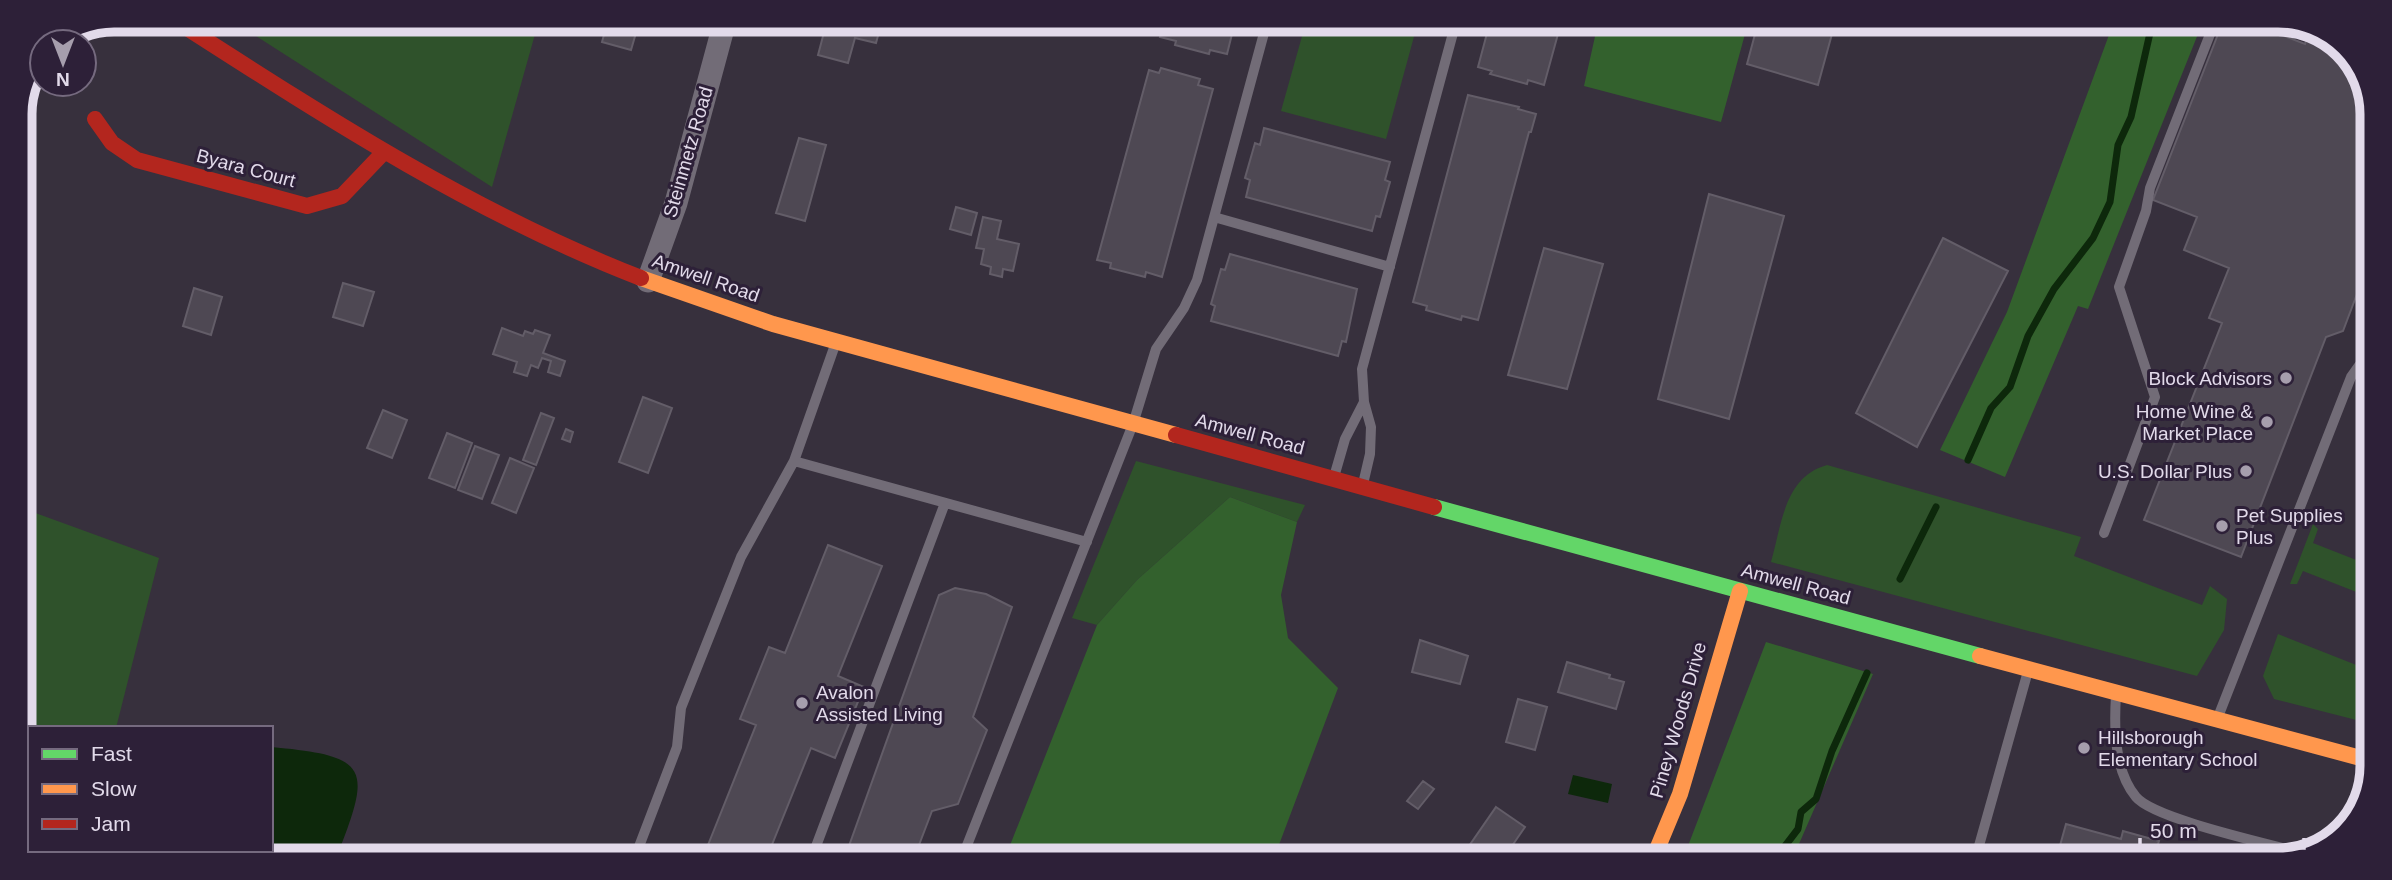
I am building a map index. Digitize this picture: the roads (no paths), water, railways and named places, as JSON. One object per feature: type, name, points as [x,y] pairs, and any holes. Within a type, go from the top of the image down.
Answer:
[{"type":"main road","name":"Amwell Road","points":[[193,32],[383,153],[512,222],[648,281],[836,343],[2360,758]]},
{"type":"main road","name":"Byara Court","points":[[95,119],[112,143],[137,160],[307,206],[328,206],[342,198],[383,153]]},
{"type":"main road","name":"Piney Woods Drive","points":[[1658,848],[1679,801],[1726,627],[1740,591]]},
{"type":"street","name":"Steinmetz Road","points":[[648,281],[676,203],[722,32]]},
{"type":"lane","points":[[966,848],[1133,424],[1156,349],[1184,308],[1197,280],[1264,32]]},
{"type":"lane","points":[[1363,486],[1370,454],[1371,427],[1364,402],[1362,369],[1453,32]]},
{"type":"lane","points":[[2104,533],[2155,397],[2119,287],[2146,211],[2150,188],[2211,32]]},
{"type":"lane","points":[[1214,218],[1390,267]]},
{"type":"lane","points":[[638,848],[677,747],[681,708],[741,556],[794,461],[836,343]]},
{"type":"lane","points":[[2218,720],[2351,377],[2360,364]]},
{"type":"lane","points":[[1334,478],[1345,439],[1364,402]]},
{"type":"lane","points":[[794,461],[1087,542]]},
{"type":"lane","points":[[815,848],[945,503]]},
{"type":"lane","points":[[1978,848],[2029,668]]},
{"type":"lane","points":[[2116,692],[2114,721],[2119,752],[2125,780],[2137,799],[2164,814],[2284,848]]},
{"type":"waterway","points":[[1968,460],[1991,408],[2010,387],[2028,336],[2054,289],[2093,238],[2110,202],[2118,145],[2131,117],[2150,32]]},
{"type":"waterway","points":[[1900,579],[1936,507]]},
{"type":"waterway","points":[[1784,848],[1798,829],[1801,812],[1816,799],[1832,751],[1867,673]]},
{"type":"place","name":"Block Advisors","points":[[2286,378]]},
{"type":"place","name":"Home Wine & Market Place","points":[[2267,422]]},
{"type":"place","name":"U.S. Dollar Plus","points":[[2246,471]]},
{"type":"place","name":"Pet Supplies Plus","points":[[2222,526]]},
{"type":"place","name":"Avalon Assisted Living","points":[[802,703]]},
{"type":"place","name":"Hillsborough Elementary School","points":[[2084,748]]}]
